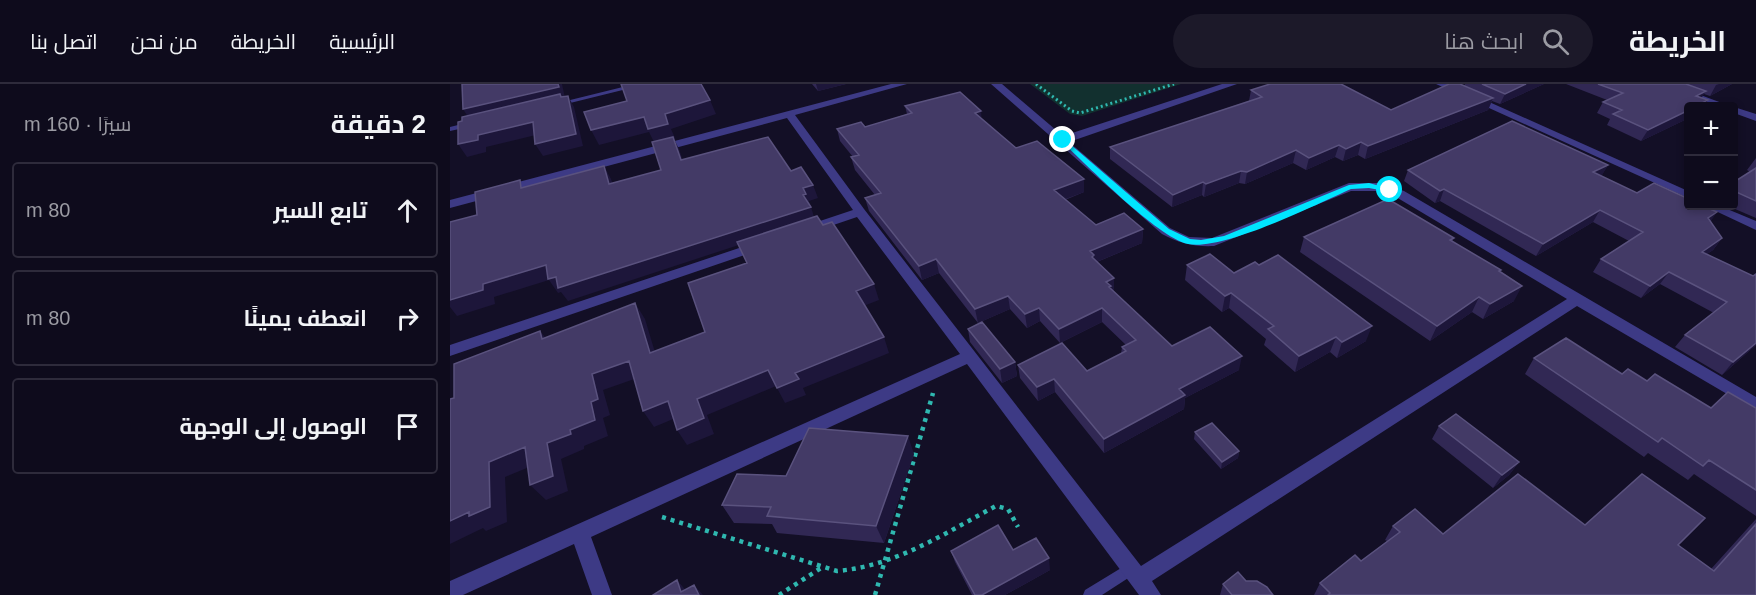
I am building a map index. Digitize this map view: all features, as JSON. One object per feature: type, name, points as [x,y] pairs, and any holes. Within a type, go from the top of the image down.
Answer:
[{"type":"street","points":[[450,204],[902,84]]},
{"type":"street","points":[[996,84],[1166,231],[1188,241],[1215,242],[1349,187],[1380,187],[1400,194],[1756,405]]},
{"type":"street","points":[[1063,140],[1232,84]]},
{"type":"street","points":[[1442,84],[1684,193]]},
{"type":"street","points":[[1662,84],[1714,102]]},
{"type":"street","points":[[1738,111],[1756,118]]},
{"type":"street","points":[[789,114],[860,212],[1151,595]]},
{"type":"street","points":[[1721,210],[1756,226]]},
{"type":"street","points":[[793,234],[860,212]]},
{"type":"street","points":[[450,351],[771,242]]},
{"type":"street","points":[[1135,573],[1576,300]]},
{"type":"street","points":[[450,591],[970,356]]},
{"type":"street","points":[[580,534],[602,595]]},
{"type":"lane","points":[[599,84],[603,93]]},
{"type":"lane","points":[[548,106],[644,84]]},
{"type":"lane","points":[[450,129],[483,121]]},
{"type":"lane","points":[[1090,595],[1135,573]]},
{"type":"path","points":[[1036,84],[1072,111],[1080,113],[1174,84]]},
{"type":"path","points":[[875,595],[940,369]]},
{"type":"path","points":[[635,509],[822,568],[853,571],[885,563],[996,506],[1008,509],[1018,527]]},
{"type":"path","points":[[779,595],[822,568]]},
{"type":"green space","points":[[1030,84],[1181,84],[1082,116],[1070,114]]},
{"type":"building","points":[[462,84],[558,84],[559,87],[463,109]]},
{"type":"building","points":[[621,84],[701,84],[710,100],[665,114],[668,124],[648,129],[644,117],[591,130],[584,112],[627,101]]},
{"type":"building","points":[[1270,84],[1341,84],[1391,110],[1449,84],[1460,84],[1493,98],[1368,146],[1361,142],[1346,149],[1339,145],[1309,158],[1296,150],[1247,172],[1241,171],[1206,184],[1203,182],[1173,195],[1110,147],[1262,97],[1251,90]]},
{"type":"building","points":[[1482,84],[1526,84],[1505,94]]},
{"type":"building","points":[[1598,84],[1686,84],[1706,91],[1696,96],[1708,100],[1684,102],[1684,112],[1648,130],[1613,114],[1622,110],[1603,102],[1623,93]]},
{"type":"building","points":[[960,92],[981,111],[975,113],[1016,148],[1037,141],[1084,179],[1054,190],[1096,225],[1124,213],[1143,229],[1090,251],[1094,255],[1092,257],[1114,278],[1106,282],[1111,286],[1109,287],[1172,346],[1210,327],[1242,356],[1179,389],[1185,395],[1104,439],[1054,379],[1037,387],[1018,365],[1062,343],[1087,371],[1126,351],[1122,347],[1136,340],[1102,308],[1059,329],[1039,308],[1025,314],[1008,296],[975,309],[936,259],[919,266],[865,198],[881,193],[851,157],[859,155],[837,129],[861,122],[865,127],[912,113],[905,106]]},
{"type":"building","points":[[560,94],[561,97],[568,96],[576,134],[535,144],[533,122],[478,135],[478,140],[458,144],[458,122],[462,121],[462,117]]},
{"type":"building","points":[[1512,121],[1608,165],[1593,172],[1637,193],[1654,183],[1684,197],[1684,210],[1717,212],[1708,218],[1722,238],[1702,252],[1753,276],[1756,274],[1756,343],[1733,362],[1685,335],[1727,302],[1669,272],[1650,286],[1601,259],[1643,232],[1600,210],[1543,244],[1444,189],[1440,191],[1408,170]]},
{"type":"building","points":[[673,137],[681,160],[768,137],[791,171],[801,167],[813,185],[803,188],[806,194],[803,195],[811,207],[558,288],[556,277],[548,279],[546,265],[483,284],[483,290],[450,300],[450,222],[477,215],[475,192],[520,180],[521,188],[604,166],[609,184],[661,170],[652,142]]},
{"type":"building","points":[[1756,168],[1756,201],[1738,193],[1738,179]]},
{"type":"building","points":[[1388,199],[1454,238],[1450,240],[1501,270],[1499,271],[1522,286],[1490,304],[1479,297],[1437,326],[1304,237]]},
{"type":"building","points":[[817,216],[823,225],[832,222],[874,284],[856,291],[884,337],[795,373],[799,379],[777,388],[768,370],[697,399],[704,418],[677,430],[668,401],[643,411],[629,361],[592,374],[598,399],[591,402],[595,420],[570,430],[571,434],[547,443],[553,476],[530,485],[525,447],[489,462],[490,507],[469,516],[469,512],[450,521],[450,399],[454,398],[454,364],[540,331],[542,339],[635,303],[650,353],[705,332],[688,283],[747,263],[737,242]]},
{"type":"building","points":[[1210,254],[1234,273],[1255,262],[1259,265],[1278,255],[1372,326],[1342,342],[1336,337],[1299,356],[1268,329],[1274,326],[1231,293],[1225,296],[1187,265]]},
{"type":"building","points":[[982,322],[1015,362],[1000,369],[968,329]]},
{"type":"building","points":[[1566,338],[1622,374],[1628,369],[1647,381],[1655,374],[1711,408],[1728,392],[1756,408],[1756,490],[1709,460],[1703,466],[1662,438],[1658,442],[1534,358]]},
{"type":"building","points":[[1456,414],[1519,462],[1502,475],[1439,426]]},
{"type":"building","points":[[1212,423],[1239,451],[1222,462],[1195,432]]},
{"type":"building","points":[[809,428],[908,436],[876,526],[767,516],[771,507],[722,505],[737,474],[786,476]]},
{"type":"building","points":[[1518,474],[1585,525],[1642,474],[1705,518],[1678,545],[1714,571],[1756,524],[1756,595],[1328,595],[1330,593],[1320,583],[1355,555],[1361,561],[1400,532],[1393,526],[1415,509],[1443,534]]},
{"type":"building","points":[[998,525],[1013,550],[1036,538],[1049,558],[982,595],[975,595],[951,551]]},
{"type":"building","points":[[1238,572],[1246,581],[1257,581],[1267,587],[1273,595],[1232,595],[1223,584]]},
{"type":"building","points":[[677,580],[681,592],[694,585],[699,595],[653,595]]},
{"type":"route","points":[[1063,140],[1166,231],[1176,237],[1201,243],[1226,238],[1349,187],[1369,185],[1390,190]]}]
